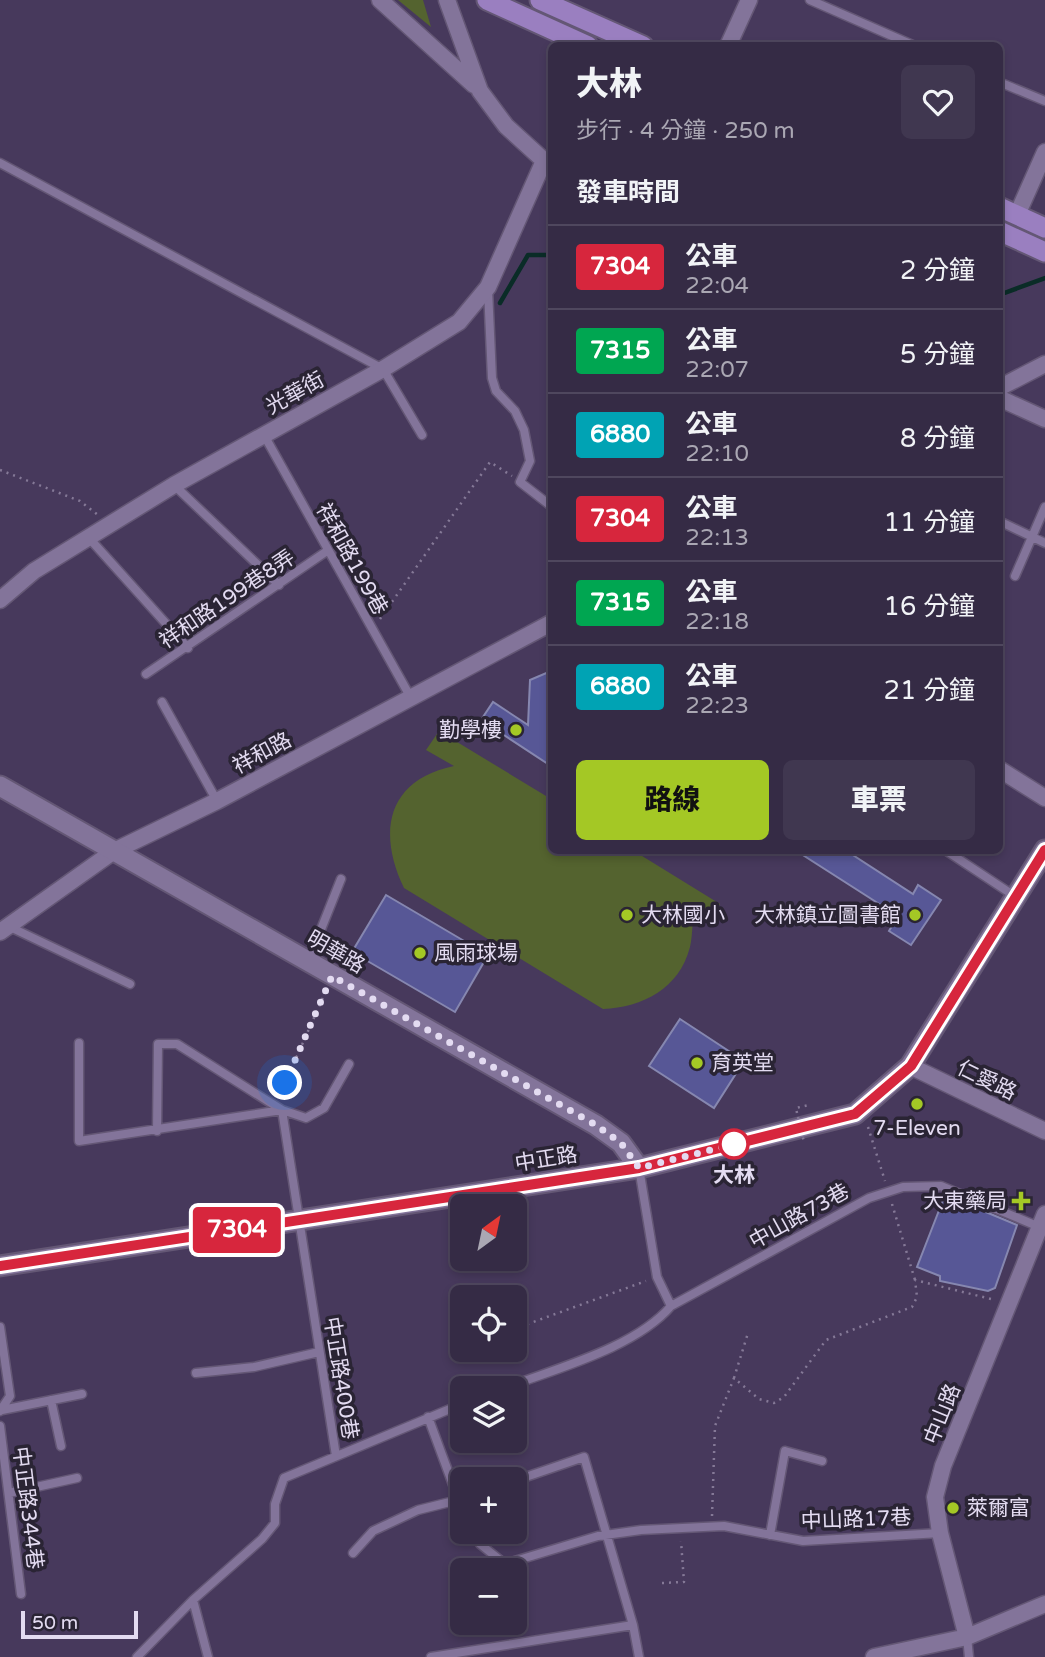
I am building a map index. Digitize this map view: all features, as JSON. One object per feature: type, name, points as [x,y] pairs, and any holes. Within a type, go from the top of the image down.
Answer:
[{"type":"main road","points":[[487,0],[579,42]]},
{"type":"main road","points":[[540,0],[634,42]]},
{"type":"main road","points":[[1008,211],[1045,228]]},
{"type":"main road","points":[[1003,233],[1045,252]]},
{"type":"street","points":[[380,0],[480,91],[506,126],[547,165]]},
{"type":"street","points":[[447,0],[480,91]]},
{"type":"street","points":[[730,42],[749,0]]},
{"type":"street","points":[[1008,211],[1045,152]]},
{"type":"street","name":"光華街","points":[[0,600],[34,571],[174,485],[383,369],[459,321],[488,287],[547,165]]},
{"type":"street","points":[[1003,386],[1045,363]]},
{"type":"street","points":[[1003,400],[1045,419]]},
{"type":"street","name":"祥和路","points":[[4,929],[114,851],[217,801],[548,626]]},
{"type":"street","points":[[1003,772],[1045,798]]},
{"type":"street","name":"明華路","points":[[0,786],[596,1125],[621,1143],[639,1168]]},
{"type":"street","name":"中正路","points":[[0,1266],[639,1168],[855,1114],[911,1066],[1045,850]]},
{"type":"street","name":"仁愛路","points":[[911,1066],[1045,1131]]},
{"type":"street","name":"中山路","points":[[967,1637],[940,1533],[935,1497],[943,1466],[1043,1223]]},
{"type":"street","points":[[874,1657],[905,1654],[967,1637],[1045,1604]]},
{"type":"lane","points":[[810,0],[906,42]]},
{"type":"lane","points":[[1003,84],[1045,101]]},
{"type":"lane","points":[[0,163],[383,369],[422,435]]},
{"type":"lane","points":[[488,287],[492,378],[496,391],[515,411],[524,430],[530,461],[520,482],[548,504]]},
{"type":"lane","name":"祥和路199巷","points":[[264,435],[371,631],[412,699]]},
{"type":"lane","points":[[174,485],[279,585]]},
{"type":"lane","points":[[1015,576],[1045,508]]},
{"type":"lane","points":[[1003,523],[1045,543]]},
{"type":"lane","points":[[89,538],[188,648]]},
{"type":"lane","name":"祥和路199巷8弄","points":[[146,674],[188,648],[327,551]]},
{"type":"lane","points":[[162,702],[217,801]]},
{"type":"lane","points":[[951,854],[1016,897]]},
{"type":"lane","points":[[307,962],[341,879]]},
{"type":"lane","points":[[4,929],[130,984]]},
{"type":"lane","points":[[79,1043],[79,1141],[282,1110]]},
{"type":"lane","points":[[157,1130],[158,1044],[177,1044],[282,1110],[306,1118],[324,1108],[349,1064]]},
{"type":"lane","name":"中正路400巷","points":[[137,1657],[193,1600],[262,1539],[275,1523],[275,1504],[284,1478],[336,1456],[282,1110]]},
{"type":"lane","points":[[639,1168],[657,1277],[671,1306]]},
{"type":"lane","name":"中山路73巷","points":[[527,1380],[592,1355],[656,1324],[671,1306],[869,1198],[904,1187],[941,1186],[1043,1223]]},
{"type":"lane","points":[[0,1328],[10,1396],[1,1410]]},
{"type":"lane","points":[[196,1373],[254,1367],[319,1352]]},
{"type":"lane","points":[[1,1410],[82,1394]]},
{"type":"lane","points":[[51,1401],[61,1446]]},
{"type":"lane","points":[[336,1456],[450,1409]]},
{"type":"lane","points":[[428,1417],[450,1474]]},
{"type":"lane","name":"中正路344巷","points":[[0,1426],[21,1594]]},
{"type":"lane","points":[[770,1535],[785,1451],[822,1461]]},
{"type":"lane","points":[[527,1477],[584,1457],[633,1625],[639,1657]]},
{"type":"lane","points":[[9,1493],[77,1478]]},
{"type":"lane","points":[[353,1553],[373,1531],[418,1510],[450,1505]]},
{"type":"lane","name":"中山路17巷","points":[[480,1544],[505,1564],[606,1535],[680,1528],[711,1527],[803,1541],[940,1533]]},
{"type":"lane","points":[[193,1600],[208,1657]]},
{"type":"lane","points":[[431,1657],[633,1625]]},
{"type":"lane","points":[[967,1637],[969,1657]]},
{"type":"path","points":[[371,631],[491,462],[520,482]]},
{"type":"path","points":[[0,470],[80,500],[111,525]]},
{"type":"path","points":[[282,1110],[285,1083],[332,976]]},
{"type":"path","points":[[796,1108],[809,1105]]},
{"type":"path","points":[[798,1117],[804,1142]]},
{"type":"path","points":[[527,1324],[657,1277]]},
{"type":"path","points":[[734,1378],[759,1399],[774,1403],[784,1397],[826,1340],[912,1307],[918,1297],[915,1280],[1009,1304]]},
{"type":"path","points":[[711,1527],[715,1426],[748,1333]]},
{"type":"path","points":[[662,1583],[684,1582],[680,1528]]},
{"type":"green space","points":[[398,0],[423,0],[431,27]]},
{"type":"green space","points":[[439,731],[548,797],[548,854],[639,854],[720,904],[714,914],[695,904],[690,947],[685,962],[668,985],[645,1000],[603,1009],[404,888],[391,847],[390,828],[394,811],[402,796],[414,783],[432,773],[454,766],[426,750]]},
{"type":"building","points":[[548,672],[548,764],[481,720],[493,702],[528,725],[530,680]]},
{"type":"building","points":[[801,854],[851,854],[913,894],[918,885],[941,900],[911,945],[889,931],[898,916]]},
{"type":"building","name":"風雨球場","points":[[386,895],[488,955],[455,1012],[352,952]]},
{"type":"building","name":"育英堂","points":[[680,1019],[744,1061],[714,1108],[649,1066]]},
{"type":"building","points":[[945,1195],[1017,1225],[995,1288],[988,1291],[940,1281],[940,1276],[917,1267]]},
{"type":"waterway","points":[[500,303],[528,255],[548,255]]},
{"type":"waterway","points":[[1003,294],[1045,278]]},
{"type":"bus line","name":"7304","points":[[0,1266],[639,1168],[855,1114],[911,1066],[1045,850]]},
{"type":"place","name":"勤學樓","points":[[516,730]]},
{"type":"place","name":"大林國小","points":[[627,915]]},
{"type":"place","name":"大林鎮立圖書館","points":[[915,915]]},
{"type":"place","name":"風雨球場","points":[[420,953]]},
{"type":"place","name":"育英堂","points":[[697,1063]]},
{"type":"place","name":"7-Eleven","points":[[917,1104]]},
{"type":"place","name":"大林","points":[[734,1144]]},
{"type":"place","name":"大東藥局","points":[[1021,1201]]},
{"type":"place","name":"萊爾富","points":[[953,1508]]},
{"type":"route","points":[[285,1083],[332,976],[596,1125],[621,1143],[639,1168],[739,1143],[734,1144]]}]
